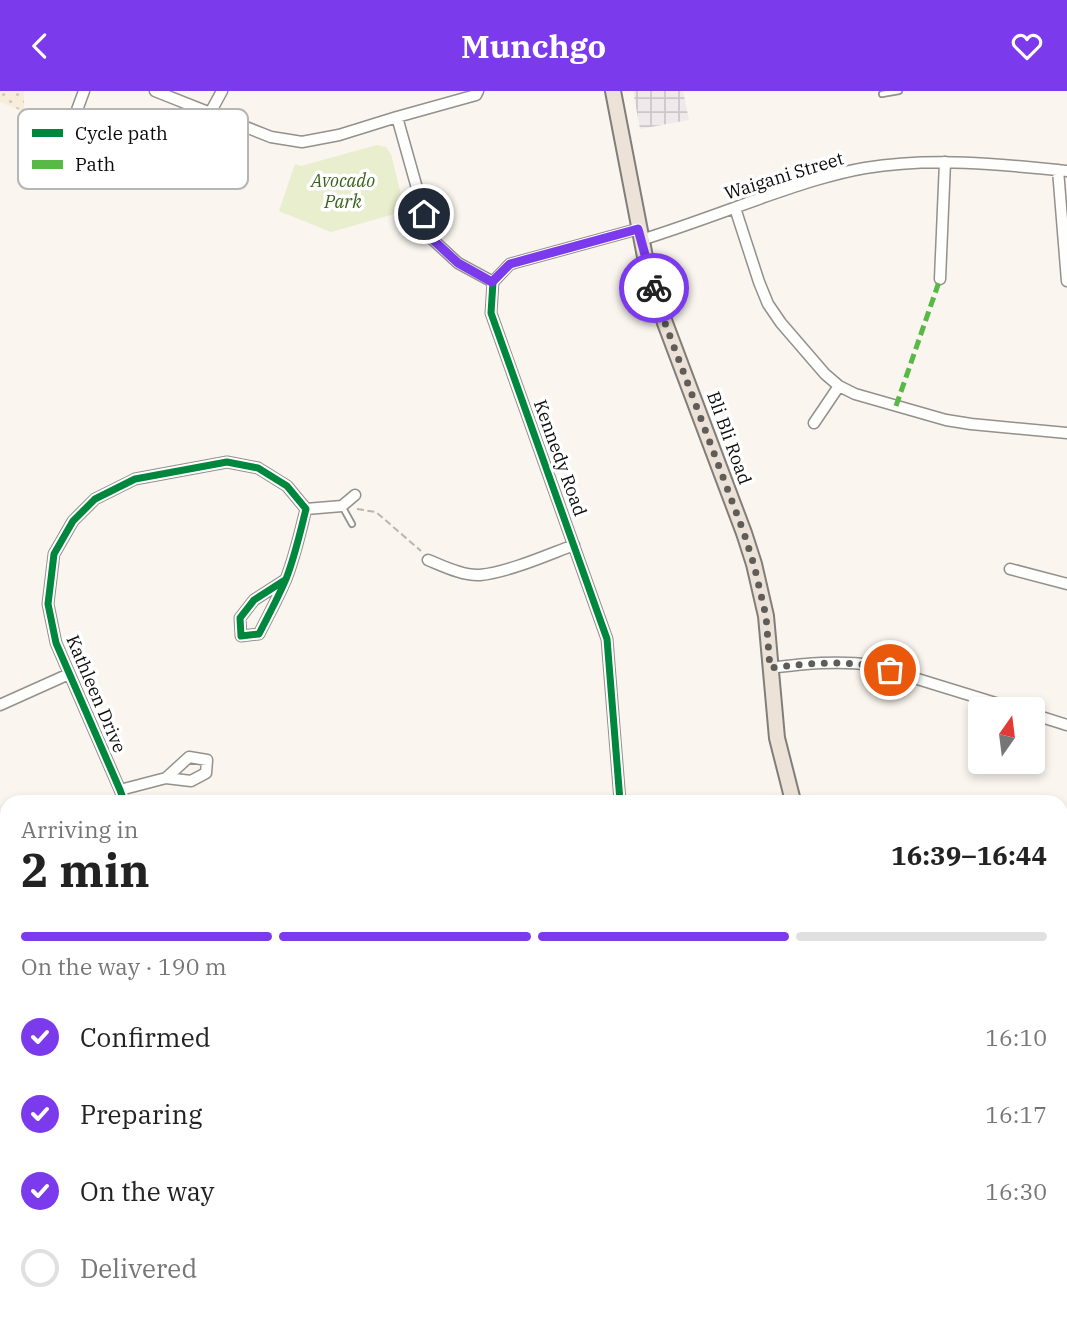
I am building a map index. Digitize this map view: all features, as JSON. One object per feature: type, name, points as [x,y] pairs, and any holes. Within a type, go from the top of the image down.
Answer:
[{"type":"main road","name":"Bli Bli Road","points":[[613,91],[646,263],[665,323],[754,565],[766,616],[777,738],[791,795]]},
{"type":"street","points":[[77,109],[84,91]]},
{"type":"street","points":[[155,91],[201,109]]},
{"type":"street","points":[[213,109],[222,91]]},
{"type":"street","points":[[248,128],[271,137],[302,142],[339,135],[476,95],[478,91]]},
{"type":"street","points":[[397,117],[431,238],[458,263],[492,282],[510,264],[640,234]]},
{"type":"street","points":[[940,279],[945,162]]},
{"type":"street","name":"Waigani Street","points":[[640,234],[734,208],[835,174],[889,165],[990,163],[1062,171]]},
{"type":"street","points":[[1062,171],[1067,281]]},
{"type":"street","points":[[734,208],[768,304],[825,374],[839,386],[855,394],[946,420],[1067,433]]},
{"type":"street","name":"Kennedy Road","points":[[492,282],[491,313],[607,639],[620,795]]},
{"type":"street","points":[[814,423],[839,386]]},
{"type":"street","name":"Kathleen Drive","points":[[122,795],[56,643],[48,604],[54,554],[73,521],[95,499],[135,479],[227,462],[258,468],[287,486],[306,509]]},
{"type":"street","points":[[285,580],[254,600],[240,618],[242,636],[259,634],[285,580],[306,509],[342,506],[355,495]]},
{"type":"street","points":[[428,559],[453,570],[478,575],[516,566],[574,545]]},
{"type":"street","points":[[1010,569],[1067,585]]},
{"type":"street","points":[[770,668],[852,662],[872,665],[976,697]]},
{"type":"street","points":[[0,705],[69,674]]},
{"type":"street","points":[[1045,718],[1067,725]]},
{"type":"street","points":[[120,790],[166,778]]},
{"type":"lane","points":[[881,94],[899,91]]},
{"type":"lane","points":[[342,506],[352,524]]},
{"type":"path","points":[[342,506],[376,512],[428,559]]},
{"type":"shaded area","points":[[0,91],[24,91],[24,109],[18,110],[0,102]]},
{"type":"shaded area","points":[[633,91],[683,91],[689,120],[640,129]]},
{"type":"green space","name":"Avocado Park","points":[[377,145],[386,147],[391,154],[405,211],[331,232],[279,211],[295,164],[301,166]]},
{"type":"marked path","points":[[896,406],[940,279]]},
{"type":"cycle path","points":[[620,795],[607,639],[491,313],[493,282],[510,264],[638,229]]},
{"type":"cycle path","points":[[122,795],[56,643],[48,604],[54,554],[73,521],[95,499],[135,479],[227,462],[258,468],[287,486],[306,509],[286,579],[259,634],[241,636],[240,618],[254,600],[285,580]]},
{"type":"way so far","points":[[654,288],[754,565],[766,616],[770,668],[852,662],[890,670]]},
{"type":"route","points":[[424,214],[431,238],[458,263],[492,282],[510,264],[638,229],[654,288]]}]
